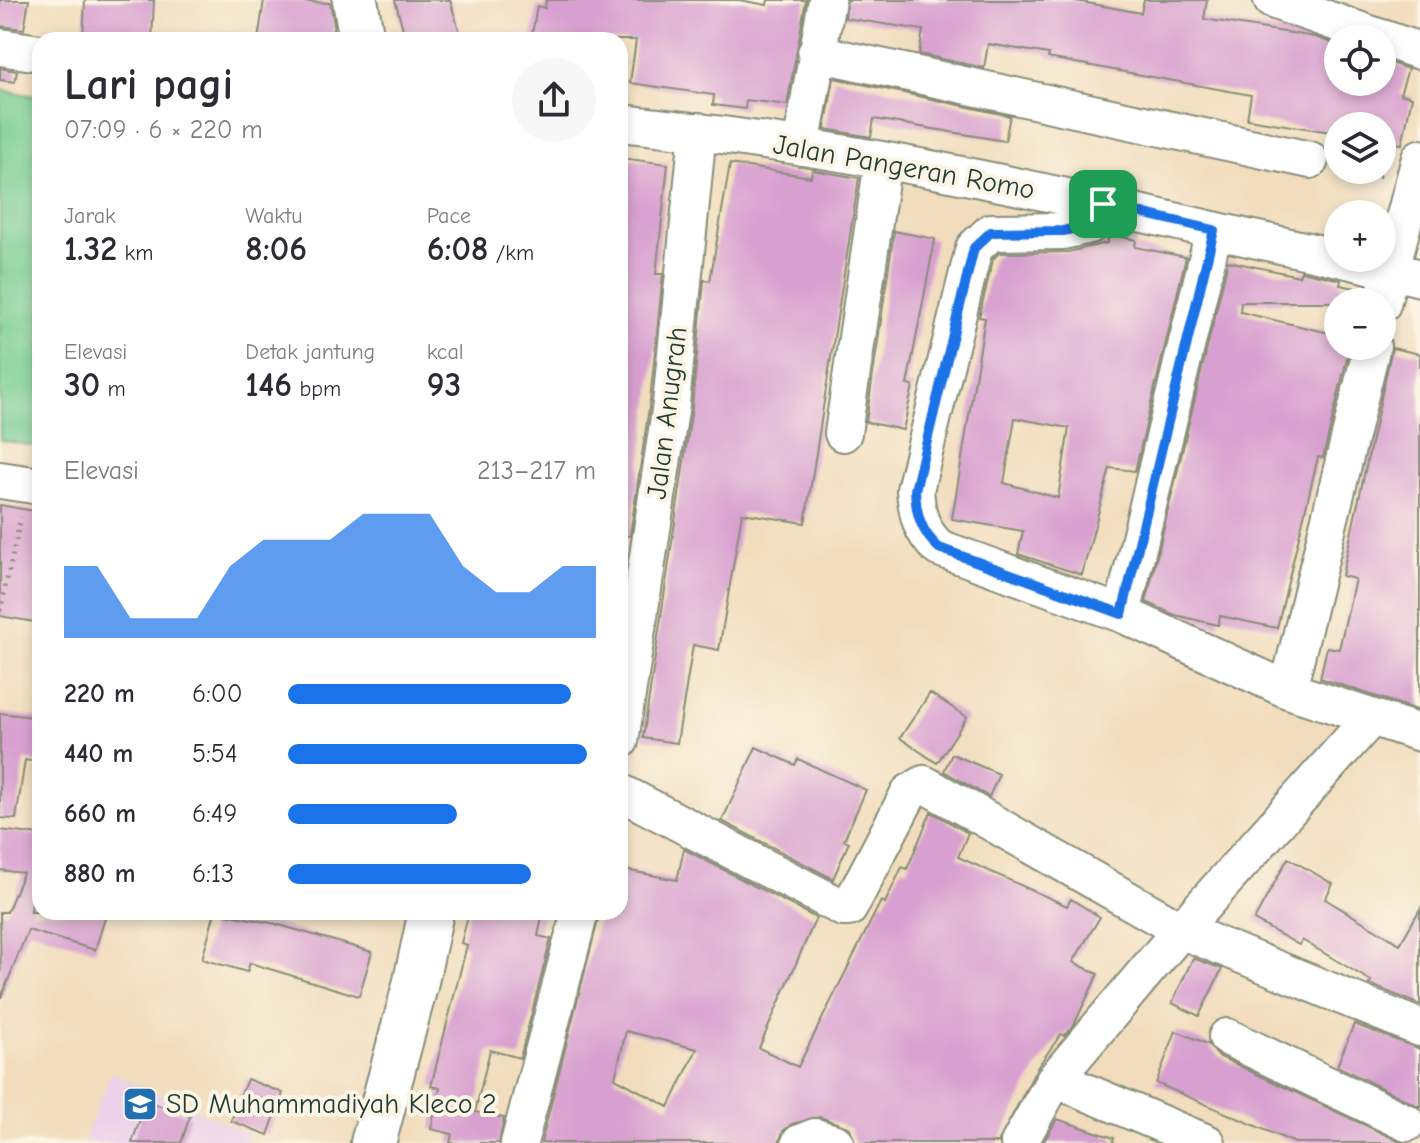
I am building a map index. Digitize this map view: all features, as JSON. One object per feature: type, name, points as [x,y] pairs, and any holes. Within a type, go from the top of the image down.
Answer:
[{"type":"street","points":[[355,0],[361,32]]},
{"type":"street","points":[[801,147],[827,0]]},
{"type":"street","points":[[1272,0],[1341,24]]},
{"type":"street","points":[[1396,43],[1420,51]]},
{"type":"street","points":[[0,47],[32,52]]},
{"type":"street","points":[[816,53],[1310,160]]},
{"type":"street","name":"Jalan Pangeran Romo","points":[[628,124],[801,147],[1103,204],[1214,230],[1397,284]]},
{"type":"street","name":"Jalan Anugrah","points":[[628,688],[671,404],[698,131]]},
{"type":"street","points":[[1397,284],[1420,158]]},
{"type":"street","points":[[843,433],[883,161]]},
{"type":"street","points":[[1103,204],[1090,225],[1063,231],[991,232],[974,248],[915,490],[916,514],[927,538],[939,548],[1122,614],[1288,690],[1420,733]]},
{"type":"street","points":[[1122,614],[1214,230]]},
{"type":"street","points":[[1288,690],[1369,360]]},
{"type":"street","points":[[1019,1143],[1055,1079],[1181,930],[1370,719]]},
{"type":"street","points":[[628,796],[843,908],[849,908],[909,793],[924,784],[1181,930],[1420,1028]]},
{"type":"street","points":[[373,1143],[429,920]]},
{"type":"street","points":[[519,1143],[578,920]]},
{"type":"street","points":[[1227,1037],[1407,1123]]},
{"type":"street","points":[[1055,1079],[1207,1143]]},
{"type":"street","points":[[800,1143],[815,1137],[835,1143]]},
{"type":"path","points":[[0,611],[23,484]]},
{"type":"shaded area","name":"SD Muhammadiyah Kleco 2","points":[[111,1073],[250,1134],[247,1143],[83,1143]]},
{"type":"green space","points":[[0,90],[32,96],[32,446],[0,440]]},
{"type":"building","points":[[0,0],[29,0],[24,29],[0,26]]},
{"type":"building","points":[[85,0],[154,0],[152,32],[83,32]]},
{"type":"building","points":[[264,0],[330,3],[332,32],[259,32]]},
{"type":"building","points":[[395,0],[450,0],[460,32],[404,32]]},
{"type":"building","points":[[546,0],[739,0],[767,5],[768,0],[806,0],[787,105],[746,100],[745,109],[713,105],[714,95],[630,83],[636,40],[628,40],[628,32],[532,32],[537,6],[545,8]]},
{"type":"building","points":[[847,0],[1071,0],[1141,13],[1144,0],[1207,0],[1204,19],[1324,40],[1324,96],[1396,96],[1396,65],[1408,69],[1400,94],[1412,97],[1402,144],[1396,143],[1396,112],[1324,112],[1324,131],[1247,119],[1251,95],[988,44],[984,68],[919,54],[923,30],[845,18]]},
{"type":"building","points":[[0,68],[17,71],[15,82],[0,80]]},
{"type":"building","points":[[834,78],[1010,116],[1005,141],[874,119],[871,137],[825,129]]},
{"type":"building","points":[[628,159],[668,164],[656,274],[663,274],[650,401],[630,536]]},
{"type":"building","points":[[730,164],[811,177],[812,170],[859,178],[805,523],[742,513],[719,650],[693,645],[677,743],[643,738],[692,407],[704,280],[710,281]]},
{"type":"building","points":[[894,231],[935,239],[907,385],[913,386],[903,430],[866,422]]},
{"type":"building","points":[[1109,234],[1136,240],[1135,247],[1186,257],[1135,471],[1110,468],[1082,575],[1018,554],[1023,531],[952,519],[985,318],[979,317],[993,259],[999,253],[1068,252],[1107,243]],"holes":[[[1015,418],[1069,428],[1058,498],[1004,483]]]},
{"type":"building","points":[[1228,261],[1299,276],[1301,271],[1341,280],[1340,285],[1356,288],[1324,288],[1324,302],[1241,302],[1240,312],[1324,332],[1324,360],[1347,360],[1323,458],[1318,457],[1277,628],[1220,616],[1218,625],[1175,615],[1146,602]]},
{"type":"building","points":[[1396,349],[1420,354],[1420,711],[1320,678],[1327,647],[1339,649],[1355,579],[1342,576],[1389,360],[1396,360]]},
{"type":"building","points":[[0,505],[32,511],[32,622],[0,616]]},
{"type":"building","points":[[930,693],[967,717],[937,763],[900,738]]},
{"type":"building","points":[[0,713],[32,717],[32,761],[25,760],[16,819],[0,818]]},
{"type":"building","points":[[756,747],[795,765],[798,759],[866,790],[844,840],[849,842],[833,879],[722,821]]},
{"type":"building","points":[[952,754],[999,774],[989,797],[944,771]]},
{"type":"building","points":[[931,812],[968,833],[958,857],[1067,906],[1071,899],[1100,917],[1073,962],[1098,974],[1074,1025],[1064,1036],[1061,1034],[1037,1068],[998,1143],[855,1143],[850,1128],[820,1117],[792,1124],[783,1131],[779,1143],[541,1143],[598,920],[628,920],[628,871],[677,880],[684,849],[816,918],[759,1048],[798,1067],[881,901],[885,903],[902,867],[907,869]],"holes":[[[626,1031],[697,1049],[669,1107],[615,1078]]]},
{"type":"building","points":[[0,830],[32,834],[32,920],[104,920],[95,950],[28,930],[1,998],[0,912],[7,912],[23,873],[0,870]]},
{"type":"building","points":[[1288,858],[1333,884],[1325,899],[1400,944],[1420,909],[1420,1005],[1369,984],[1371,981],[1302,940],[1299,945],[1254,920]]},
{"type":"building","points":[[213,920],[256,920],[276,924],[372,952],[359,996],[250,963],[247,972],[202,959]]},
{"type":"building","points":[[467,920],[541,920],[538,936],[551,939],[520,1058],[490,1050],[475,1112],[504,1118],[499,1143],[450,1143],[452,1134],[431,1129],[440,1088],[431,1086],[467,945],[461,943]]},
{"type":"building","points":[[1193,958],[1222,969],[1199,1016],[1172,1003]]},
{"type":"building","points":[[1354,1024],[1420,1049],[1420,1107],[1337,1066]]},
{"type":"building","points":[[1176,1031],[1208,1044],[1218,1056],[1403,1143],[1295,1143],[1156,1083]]},
{"type":"building","points":[[247,1079],[283,1093],[268,1135],[231,1121]]},
{"type":"building","points":[[146,1101],[190,1116],[181,1143],[132,1143]]},
{"type":"building","points":[[1057,1119],[1114,1138],[1113,1143],[1043,1143]]},
{"type":"place","name":"SD Muhammadiyah Kleco 2","points":[[140,1104]]},
{"type":"route","points":[[1103,204],[1214,230],[1122,614],[939,548],[927,538],[916,514],[915,490],[968,261],[974,248],[981,238],[991,232],[1063,231],[1090,225],[1097,219],[1103,204]]}]
